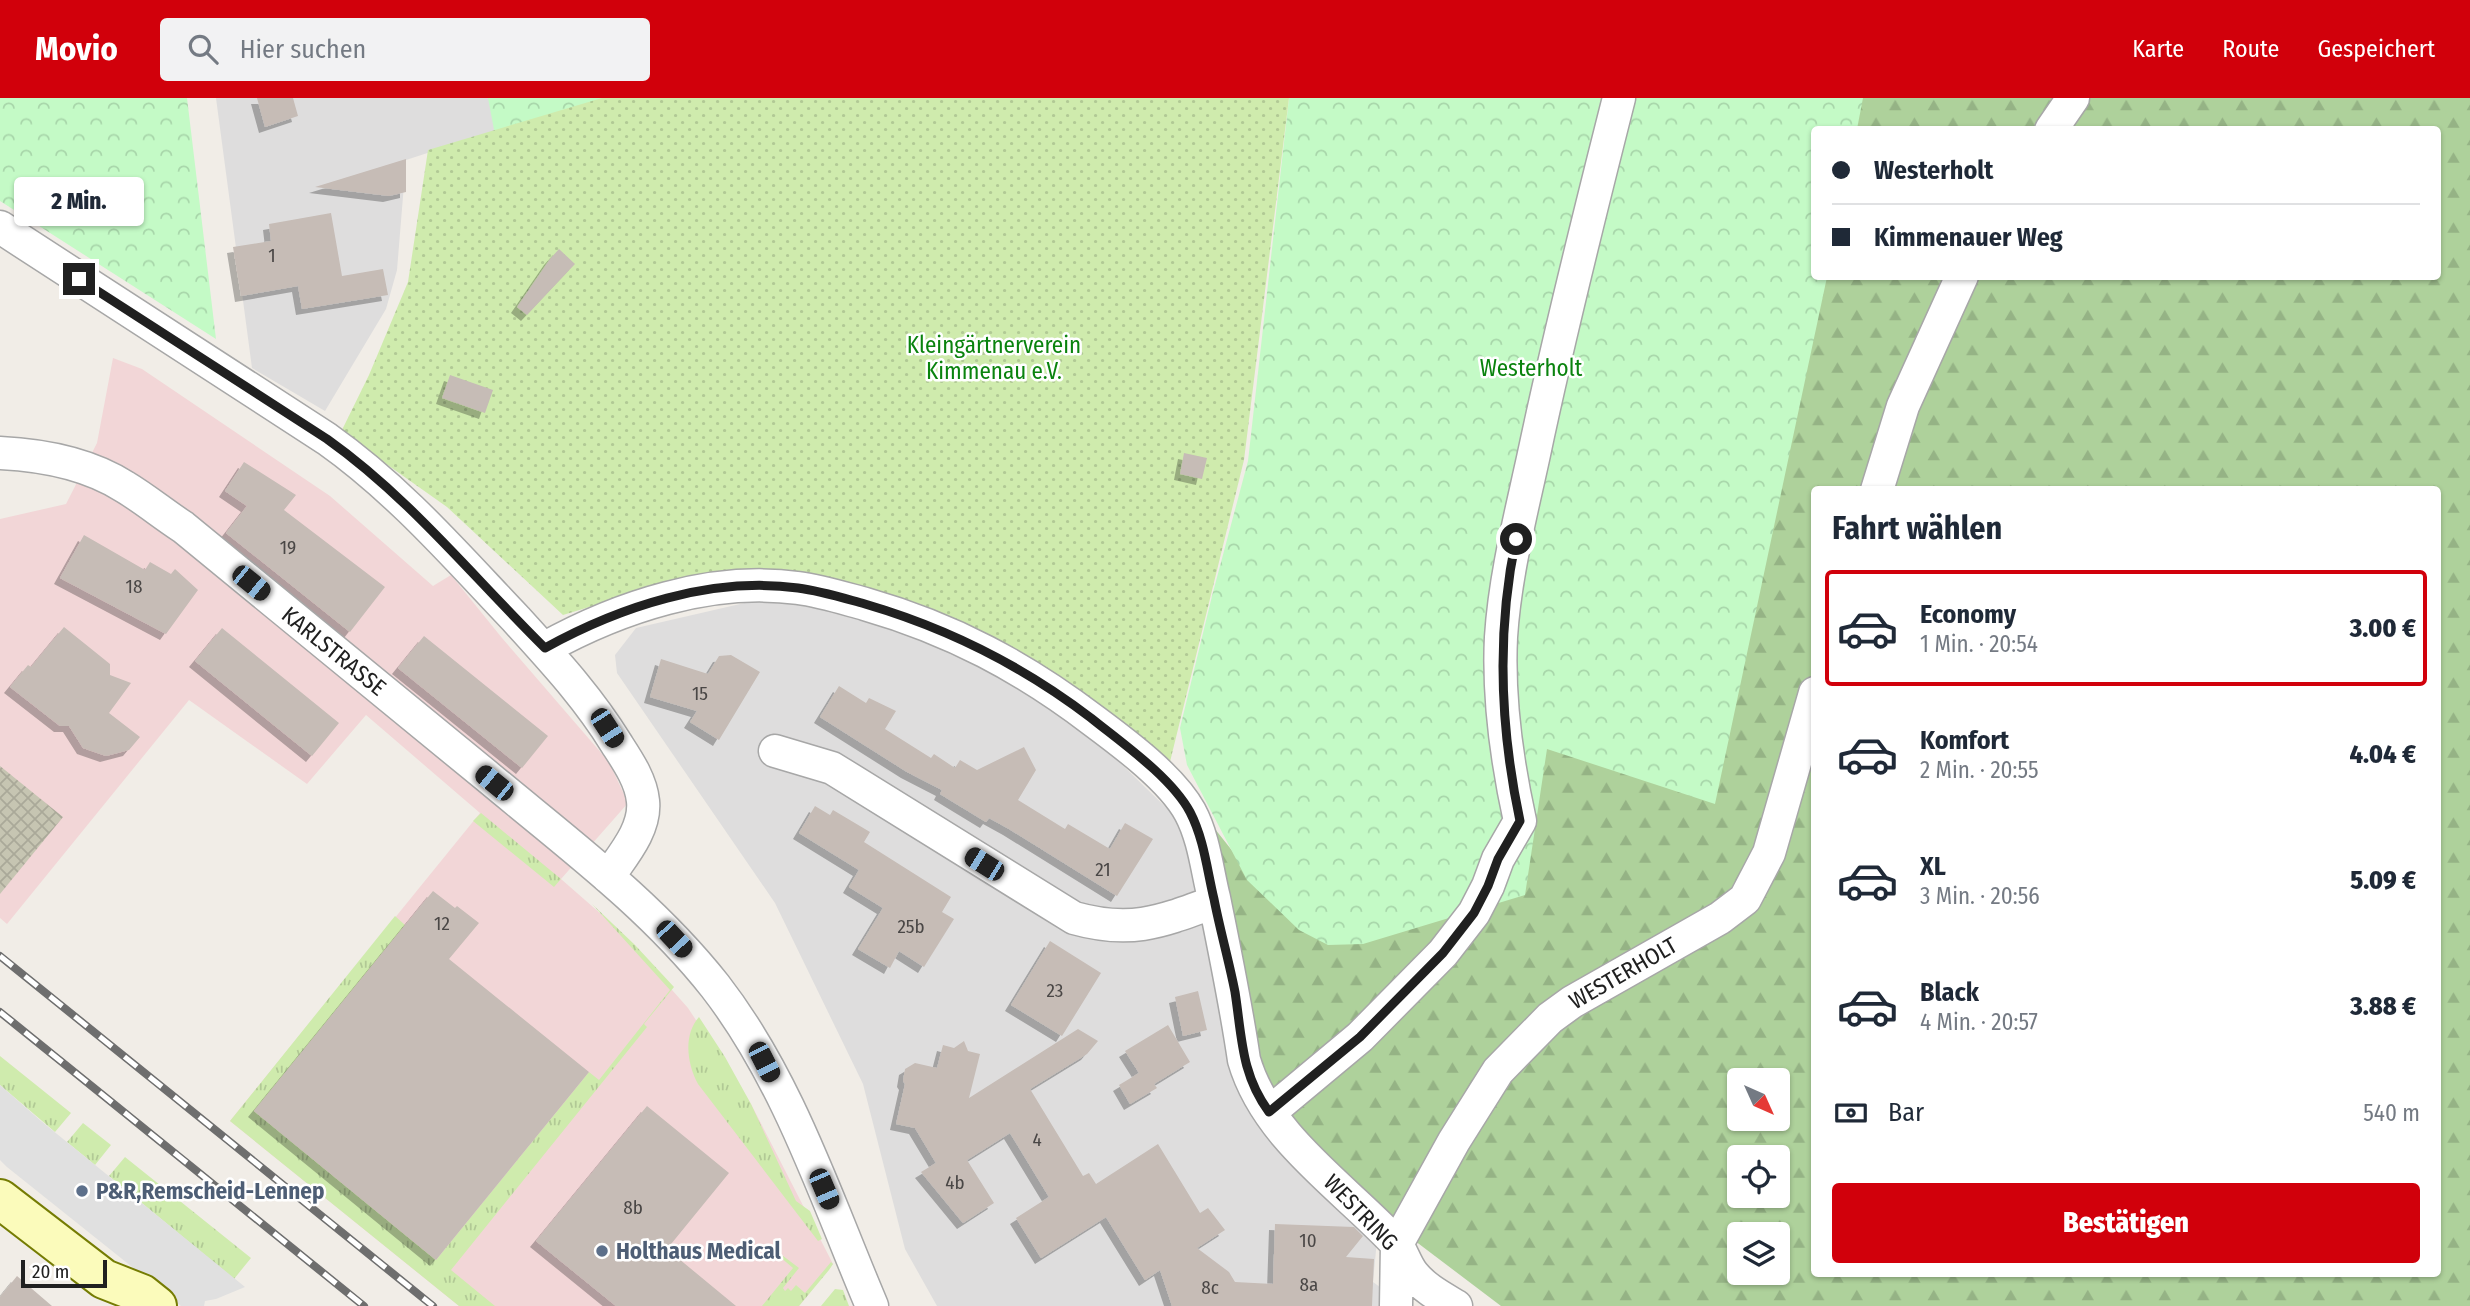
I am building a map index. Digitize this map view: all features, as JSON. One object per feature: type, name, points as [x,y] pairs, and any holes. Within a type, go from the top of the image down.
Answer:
[{"type":"street","points":[[1269,1112],[1360,1037],[1443,953],[1474,913],[1498,859],[1520,821],[1509,771],[1503,693],[1501,637],[1510,566],[1560,330],[1619,98]]},
{"type":"street","points":[[2055,126],[2073,98]]},
{"type":"street","points":[[0,227],[365,465],[446,543],[545,648],[596,712],[628,762],[643,798],[644,809],[639,827],[631,844],[608,877]]},
{"type":"street","points":[[1878,486],[1903,406],[1960,280]]},
{"type":"street","name":"KARLSTRASSE","points":[[0,453],[33,455],[66,462],[122,485],[183,527],[608,877],[659,923],[715,987],[752,1041],[805,1146],[872,1306]]},
{"type":"street","name":"WESTRING","points":[[545,648],[570,634],[644,605],[699,592],[738,587],[807,590],[864,604],[925,624],[973,644],[1034,679],[1113,735],[1179,794],[1195,824],[1235,992],[1244,1059],[1253,1086],[1280,1128],[1397,1244],[1412,1273],[1426,1287],[1456,1306]]},
{"type":"street","name":"WESTERHOLT","points":[[1397,1244],[1454,1141],[1498,1071],[1550,1018],[1572,1002],[1720,918],[1745,899],[1769,853],[1811,707]]},
{"type":"street","points":[[775,751],[832,768],[1074,918],[1102,926],[1136,926],[1173,918],[1214,902]]},
{"type":"street","points":[[0,1199],[114,1292],[142,1294],[157,1306]]},
{"type":"street","points":[[1396,1306],[1397,1244]]},
{"type":"shaded area","points":[[216,98],[542,98],[547,114],[406,160],[397,270],[386,309],[325,411],[252,368]]},
{"type":"shaded area","points":[[113,358],[142,369],[330,496],[433,586],[451,575],[609,762],[628,803],[561,879],[617,928],[688,1008],[751,1104],[833,1264],[799,1306],[459,1306],[230,1121],[480,813],[366,715],[307,784],[189,700],[7,924],[0,918],[0,519],[66,504],[97,443]]},
{"type":"shaded area","points":[[775,596],[961,645],[1074,718],[1182,823],[1377,1240],[1373,1282],[1406,1306],[937,1306],[905,1249],[863,1084],[775,903],[617,673],[615,655],[636,628]]},
{"type":"shaded area","points":[[0,766],[63,817],[0,894]]},
{"type":"shaded area","name":"P&R,Remscheid-Lennep","points":[[0,1085],[245,1287],[205,1301],[204,1306],[181,1306],[7,1167],[0,1160]]},
{"type":"green space","points":[[0,98],[187,98],[216,339],[0,201]]},
{"type":"green space","points":[[488,98],[619,98],[495,135]]},
{"type":"green space","name":"Kleingärtnerverein Kimmenau e.V.","points":[[602,98],[1289,98],[1244,460],[1168,770],[902,601],[844,581],[758,570],[681,579],[563,615],[447,507],[341,432],[369,375],[408,282],[428,150]]},
{"type":"green space","name":"Westerholt","points":[[1289,98],[1863,98],[1858,126],[1811,126],[1811,280],[1826,280],[1715,804],[1547,749],[1525,895],[1363,944],[1328,945],[1299,930],[1247,880],[1187,765],[1180,728],[1248,461]]},
{"type":"green space","points":[[1855,98],[2470,98],[2470,1306],[1501,1306],[1390,1222],[1291,1122],[1264,1078],[1196,805],[1253,877],[1541,739],[1816,280],[2441,280],[2441,126],[1850,126]]},
{"type":"green space","points":[[481,813],[561,879],[554,887],[473,821]]},
{"type":"green space","points":[[592,904],[674,987],[644,1024],[647,1027],[451,1270],[495,1306],[459,1306],[230,1121],[395,916],[405,925],[254,1111],[436,1260],[589,1072],[599,1080],[670,990]]},
{"type":"green space","points":[[699,1017],[751,1104],[796,1201],[810,1211],[822,1239],[818,1241],[698,1084],[691,1068],[688,1050],[691,1032]]},
{"type":"green space","points":[[0,1056],[71,1113],[55,1132],[0,1085]]},
{"type":"green space","points":[[83,1123],[111,1145],[95,1165],[67,1142]]},
{"type":"green space","points":[[125,1157],[251,1258],[234,1279],[109,1176]]},
{"type":"green space","points":[[774,1249],[799,1268],[783,1288],[785,1291],[788,1288],[791,1291],[796,1285],[805,1293],[831,1262],[833,1264],[799,1306],[762,1306],[793,1268],[773,1251]]},
{"type":"green space","points":[[835,1289],[843,1290],[849,1306],[821,1306]]},
{"type":"building","points":[[257,98],[293,98],[298,116],[265,127]]},
{"type":"building","points":[[406,159],[406,192],[389,196],[315,187]]},
{"type":"building","points":[[331,213],[342,276],[383,269],[388,295],[302,309],[298,286],[241,296],[233,247],[271,241],[269,224]]},
{"type":"building","points":[[559,249],[575,264],[527,315],[517,307]]},
{"type":"building","points":[[450,375],[493,390],[485,413],[442,398]]},
{"type":"building","points":[[1184,453],[1207,458],[1202,479],[1180,474]]},
{"type":"building","points":[[244,462],[296,495],[284,510],[385,587],[350,632],[226,533],[247,506],[225,491]]},
{"type":"building","points":[[84,535],[145,570],[150,562],[171,574],[175,569],[198,590],[166,634],[60,578]]},
{"type":"building","points":[[64,627],[110,664],[110,675],[131,683],[109,713],[140,737],[129,750],[106,756],[83,748],[69,726],[60,726],[10,687],[28,665],[31,667]]},
{"type":"building","points":[[222,628],[339,723],[312,756],[195,661]]},
{"type":"building","points":[[424,636],[548,736],[522,768],[398,668]]},
{"type":"building","points":[[731,655],[760,672],[719,740],[690,722],[697,711],[650,697],[661,659],[708,674],[719,656]]},
{"type":"building","points":[[839,686],[866,703],[869,698],[896,711],[885,729],[931,758],[934,754],[955,768],[960,760],[977,770],[1024,747],[1036,770],[1018,800],[1065,829],[1068,824],[1110,849],[1125,823],[1153,839],[1117,896],[1009,829],[989,818],[986,822],[940,794],[942,790],[907,772],[820,717]]},
{"type":"building","points":[[815,806],[830,815],[833,810],[870,832],[864,842],[951,897],[942,912],[954,919],[924,967],[899,951],[890,968],[858,949],[883,908],[849,887],[859,870],[799,833]]},
{"type":"building","points":[[433,891],[479,923],[449,959],[589,1072],[436,1260],[254,1111]]},
{"type":"building","points":[[1050,941],[1101,973],[1062,1036],[1011,1005]]},
{"type":"building","points":[[1198,991],[1207,1030],[1183,1036],[1175,997]]},
{"type":"building","points":[[1168,1025],[1190,1062],[1154,1084],[1157,1088],[1130,1104],[1119,1085],[1139,1073],[1125,1051]]},
{"type":"building","points":[[1078,1029],[1098,1041],[1087,1054],[1030,1089],[1083,1176],[1089,1173],[1096,1184],[1158,1144],[1200,1213],[1208,1208],[1225,1230],[1197,1248],[1229,1272],[1235,1282],[1273,1284],[1275,1224],[1354,1227],[1363,1236],[1346,1257],[1374,1259],[1372,1306],[1172,1306],[1160,1270],[1145,1280],[1106,1217],[1041,1258],[1016,1218],[1049,1197],[1010,1133],[967,1160],[994,1203],[963,1223],[921,1172],[936,1163],[915,1128],[896,1124],[905,1084],[905,1069],[915,1063],[937,1068],[943,1045],[954,1048],[964,1041],[968,1051],[980,1054],[969,1098]]},
{"type":"building","points":[[647,1106],[729,1173],[667,1249],[736,1306],[616,1306],[536,1241]]},
{"type":"building","points":[[17,1276],[52,1306],[0,1306],[0,1297]]},
{"type":"railway","points":[[0,956],[433,1306]]},
{"type":"railway","points":[[0,1012],[364,1306]]},
{"type":"place","name":"P&R,Remscheid-Lennep","points":[[82,1191]]},
{"type":"place","name":"Holthaus Medical","points":[[602,1251]]},
{"type":"route","points":[[79,279],[365,465],[446,543],[545,648],[596,623],[659,601],[738,587],[799,588],[900,615],[973,644],[1034,679],[1078,709],[1113,735],[1170,785],[1190,813],[1201,843],[1235,992],[1248,1075],[1269,1112],[1360,1037],[1443,953],[1474,913],[1498,859],[1520,821],[1509,771],[1501,637],[1516,539]]}]
